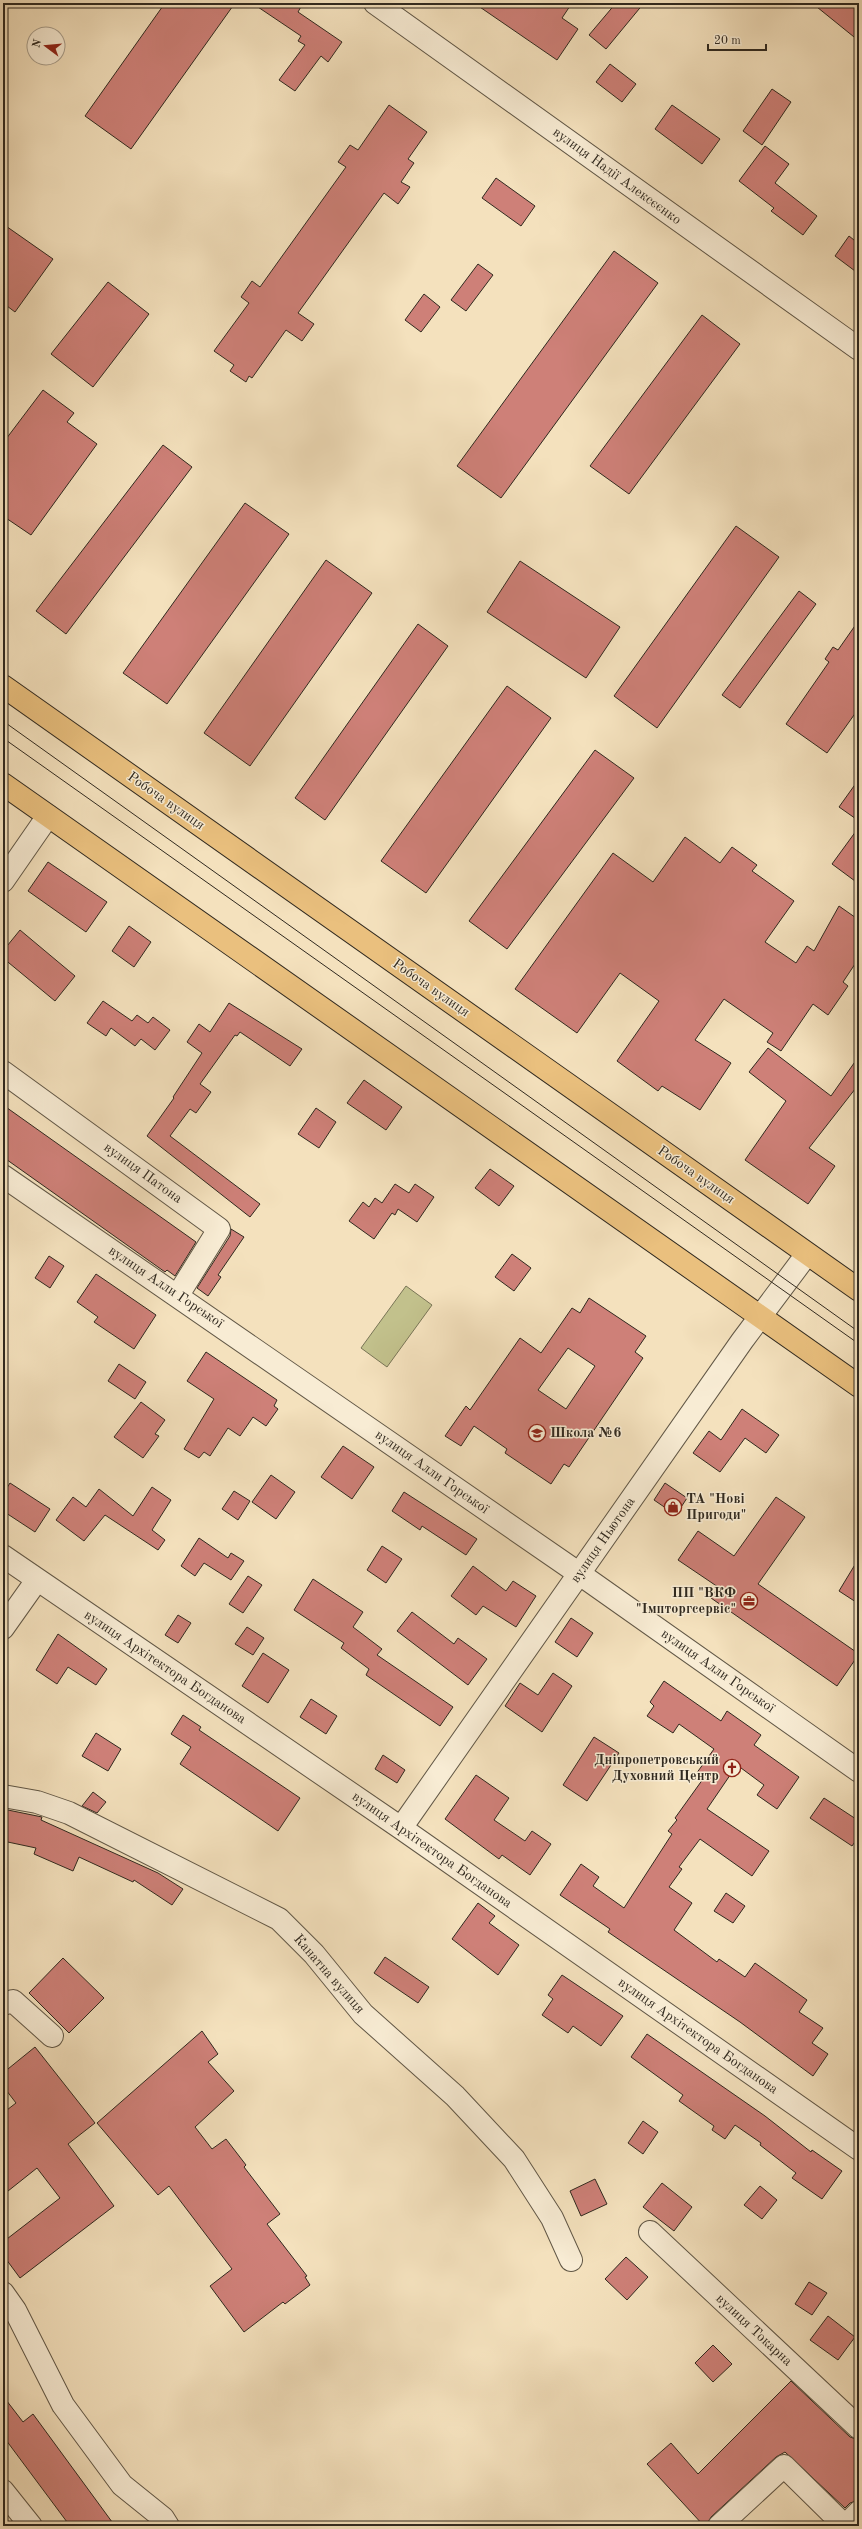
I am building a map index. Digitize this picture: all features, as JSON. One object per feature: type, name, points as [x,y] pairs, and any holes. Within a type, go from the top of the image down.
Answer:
[{"type":"main road","name":"Робоча вулиця","points":[[3,686],[859,1290]]},
{"type":"main road","points":[[3,784],[859,1386]]},
{"type":"street","name":"вулиця Надії Алексєєнко","points":[[375,3],[859,349]]},
{"type":"street","points":[[3,881],[48,816]]},
{"type":"street","name":"вулиця Патона","points":[[3,1072],[219,1228],[178,1295]]},
{"type":"street","name":"вулиця Алли Горської","points":[[3,1176],[178,1295],[580,1574],[859,1771]]},
{"type":"street","name":"вулиця Ньютона","points":[[401,1828],[760,1317],[807,1254]]},
{"type":"street","name":"вулиця Архітектора Богданова","points":[[3,1556],[401,1828],[859,2149]]},
{"type":"street","points":[[3,1628],[37,1580]]},
{"type":"street","name":"Канатна вулиця","points":[[3,1796],[37,1802],[69,1813],[279,1919],[314,1954],[363,2014],[455,2096],[514,2159],[552,2218],[571,2260]]},
{"type":"street","points":[[3,2004],[13,2001],[52,2036]]},
{"type":"street","name":"вулиця Токарна","points":[[650,2232],[859,2428]]},
{"type":"street","points":[[3,2293],[14,2310],[63,2405],[122,2486],[163,2518],[168,2526]]},
{"type":"street","points":[[719,2526],[784,2466],[845,2526],[859,2512]]},
{"type":"street","points":[[3,2491],[31,2526]]},
{"type":"shaded area","points":[[406,1286],[432,1305],[387,1367],[361,1348]]},
{"type":"building","points":[[165,3],[235,3],[131,149],[85,116]]},
{"type":"building","points":[[252,3],[303,3],[298,12],[342,42],[328,62],[321,56],[295,91],[279,80],[305,45],[298,41],[301,36]]},
{"type":"building","points":[[474,3],[572,3],[562,18],[578,29],[557,60]]},
{"type":"building","points":[[616,3],[644,3],[606,49],[589,35]]},
{"type":"building","points":[[812,3],[859,3],[859,41]]},
{"type":"building","points":[[610,64],[636,84],[622,102],[596,82]]},
{"type":"building","points":[[772,89],[791,102],[762,145],[743,131]]},
{"type":"building","points":[[389,105],[427,132],[408,159],[414,163],[401,182],[410,187],[398,204],[384,193],[298,313],[314,324],[302,341],[286,330],[252,378],[249,376],[246,382],[230,371],[234,365],[214,351],[249,303],[241,297],[252,281],[260,287],[346,167],[338,162],[350,145],[358,150]]},
{"type":"building","points":[[672,105],[720,139],[702,164],[655,129]]},
{"type":"building","points":[[765,146],[789,164],[775,183],[817,216],[803,235],[771,211],[774,208],[739,181]]},
{"type":"building","points":[[496,178],[535,206],[521,226],[482,198]]},
{"type":"building","points":[[3,224],[53,259],[15,312],[3,303]]},
{"type":"building","points":[[849,236],[859,244],[859,274],[835,256]]},
{"type":"building","points":[[614,251],[658,283],[501,498],[457,466]]},
{"type":"building","points":[[478,264],[493,275],[466,311],[451,300]]},
{"type":"building","points":[[108,282],[149,314],[93,387],[51,354]]},
{"type":"building","points":[[424,294],[440,307],[421,332],[405,320]]},
{"type":"building","points":[[702,315],[740,344],[629,494],[590,466]]},
{"type":"building","points":[[43,390],[74,413],[67,422],[97,444],[31,535],[3,516],[3,443]]},
{"type":"building","points":[[163,445],[192,467],[66,634],[36,611]]},
{"type":"building","points":[[245,503],[289,534],[167,704],[123,673]]},
{"type":"building","points":[[736,526],[779,557],[657,728],[614,696]]},
{"type":"building","points":[[326,560],[372,593],[250,766],[204,733]]},
{"type":"building","points":[[520,561],[620,627],[586,678],[487,612]]},
{"type":"building","points":[[799,591],[816,604],[740,708],[722,695]]},
{"type":"building","points":[[859,620],[859,708],[827,753],[786,724],[829,662],[825,659],[833,647],[838,650]]},
{"type":"building","points":[[418,624],[448,646],[325,820],[295,798]]},
{"type":"building","points":[[507,686],[551,718],[426,893],[381,861]]},
{"type":"building","points":[[595,750],[634,778],[507,949],[469,921]]},
{"type":"building","points":[[859,779],[859,821],[839,807]]},
{"type":"building","points":[[859,827],[859,884],[832,864]]},
{"type":"building","points":[[685,837],[720,863],[732,847],[757,865],[752,871],[794,901],[765,942],[796,963],[807,946],[814,951],[839,906],[859,920],[859,958],[843,982],[848,986],[828,1015],[813,1004],[781,1051],[767,1042],[773,1033],[724,999],[695,1040],[731,1063],[700,1110],[662,1086],[658,1091],[617,1061],[659,1001],[620,973],[577,1033],[515,989],[613,853],[653,882]]},
{"type":"building","points":[[48,862],[107,902],[86,932],[28,891]]},
{"type":"building","points":[[129,926],[151,942],[134,967],[112,951]]},
{"type":"building","points":[[20,930],[75,976],[55,1001],[3,958],[3,951]]},
{"type":"building","points":[[103,1001],[132,1021],[137,1015],[148,1023],[153,1017],[170,1030],[155,1050],[141,1039],[135,1046],[111,1028],[106,1036],[87,1023]]},
{"type":"building","points":[[229,1003],[302,1049],[290,1066],[240,1032],[237,1036],[235,1035],[200,1084],[211,1092],[196,1113],[190,1109],[170,1136],[260,1204],[250,1217],[147,1136],[174,1098],[173,1097],[202,1053],[187,1042],[199,1024],[210,1032]]},
{"type":"building","points":[[768,1048],[831,1096],[859,1056],[859,1084],[809,1148],[835,1166],[808,1204],[745,1160],[786,1101],[749,1072]]},
{"type":"building","points":[[364,1080],[402,1107],[386,1130],[347,1103]]},
{"type":"building","points":[[3,1105],[196,1242],[175,1276],[167,1270],[165,1272],[3,1157]]},
{"type":"building","points":[[316,1108],[336,1122],[319,1148],[298,1134]]},
{"type":"building","points":[[490,1169],[514,1186],[499,1206],[475,1188]]},
{"type":"building","points":[[395,1184],[409,1193],[415,1184],[434,1197],[417,1222],[398,1209],[395,1215],[392,1213],[374,1239],[349,1221],[363,1202],[369,1207],[375,1198],[382,1203]]},
{"type":"building","points":[[231,1229],[244,1237],[218,1275],[221,1277],[208,1296],[197,1288],[230,1236]]},
{"type":"building","points":[[512,1254],[531,1268],[514,1291],[495,1277]]},
{"type":"building","points":[[49,1256],[64,1266],[50,1288],[35,1278]]},
{"type":"building","points":[[96,1274],[156,1315],[134,1349],[94,1322],[98,1317],[77,1302]]},
{"type":"building","points":[[589,1298],[646,1336],[635,1352],[643,1358],[569,1467],[564,1464],[551,1484],[505,1453],[507,1449],[474,1426],[461,1446],[445,1436],[466,1406],[470,1410],[520,1338],[541,1353],[572,1308],[580,1313]],"holes":[[[568,1348],[595,1366],[566,1409],[538,1390]]]},
{"type":"building","points":[[206,1352],[277,1400],[274,1406],[278,1409],[266,1426],[253,1417],[240,1436],[228,1428],[210,1456],[204,1452],[199,1458],[184,1449],[214,1399],[187,1381]]},
{"type":"building","points":[[119,1364],[146,1382],[135,1399],[108,1381]]},
{"type":"building","points":[[141,1402],[165,1420],[155,1434],[159,1436],[143,1458],[114,1437]]},
{"type":"building","points":[[742,1409],[779,1435],[766,1453],[745,1438],[720,1472],[693,1453],[709,1431],[721,1440]]},
{"type":"building","points":[[343,1446],[374,1467],[352,1499],[321,1477]]},
{"type":"building","points":[[271,1475],[295,1492],[276,1519],[252,1502]]},
{"type":"building","points":[[10,1483],[50,1509],[35,1532],[3,1511],[3,1494]]},
{"type":"building","points":[[665,1483],[687,1498],[676,1515],[654,1500]]},
{"type":"building","points":[[152,1487],[171,1500],[152,1530],[165,1540],[158,1550],[105,1515],[84,1541],[56,1520],[73,1497],[86,1507],[99,1489],[133,1516]]},
{"type":"building","points":[[234,1491],[250,1501],[238,1520],[222,1509]]},
{"type":"building","points":[[404,1492],[477,1539],[466,1555],[422,1526],[420,1530],[392,1511]]},
{"type":"building","points":[[776,1497],[805,1517],[758,1584],[859,1654],[837,1686],[711,1598],[718,1587],[678,1560],[698,1531],[734,1556]]},
{"type":"building","points":[[199,1538],[228,1558],[231,1553],[244,1561],[231,1580],[204,1563],[195,1576],[181,1566]]},
{"type":"building","points":[[382,1546],[402,1559],[386,1583],[367,1570]]},
{"type":"building","points":[[859,1558],[859,1604],[839,1591]]},
{"type":"building","points":[[473,1566],[506,1591],[513,1581],[536,1596],[516,1627],[483,1606],[476,1615],[451,1596]]},
{"type":"building","points":[[248,1576],[262,1585],[243,1613],[229,1604]]},
{"type":"building","points":[[313,1579],[363,1612],[353,1627],[382,1649],[377,1655],[453,1707],[440,1726],[366,1675],[369,1669],[341,1648],[344,1643],[294,1610]]},
{"type":"building","points":[[412,1612],[454,1644],[458,1638],[487,1659],[468,1685],[397,1631]]},
{"type":"building","points":[[178,1615],[191,1623],[178,1643],[165,1635]]},
{"type":"building","points":[[571,1618],[593,1633],[577,1657],[555,1642]]},
{"type":"building","points":[[247,1627],[264,1638],[253,1655],[235,1644]]},
{"type":"building","points":[[58,1634],[107,1669],[96,1685],[68,1667],[57,1684],[36,1670]]},
{"type":"building","points":[[263,1653],[289,1670],[268,1703],[242,1686]]},
{"type":"building","points":[[553,1673],[572,1686],[542,1732],[505,1706],[520,1683],[538,1695]]},
{"type":"building","points":[[664,1681],[721,1721],[727,1711],[761,1735],[754,1745],[799,1777],[777,1809],[757,1795],[764,1785],[737,1765],[707,1809],[769,1851],[752,1876],[700,1839],[679,1867],[682,1869],[669,1887],[692,1903],[674,1930],[717,1962],[719,1959],[745,1977],[755,1963],[807,2000],[799,2012],[823,2028],[812,2043],[828,2054],[813,2076],[740,2022],[608,1932],[610,1929],[560,1895],[581,1864],[599,1877],[593,1886],[624,1908],[672,1834],[668,1831],[677,1820],[675,1818],[703,1779],[696,1774],[714,1749],[679,1724],[673,1733],[647,1716],[654,1706],[650,1702]]},
{"type":"building","points":[[311,1699],[337,1716],[326,1734],[300,1717]]},
{"type":"building","points":[[183,1715],[201,1727],[199,1730],[300,1798],[278,1831],[180,1764],[191,1747],[171,1734]]},
{"type":"building","points":[[96,1733],[121,1749],[108,1771],[82,1756]]},
{"type":"building","points":[[594,1737],[619,1753],[587,1801],[563,1785]]},
{"type":"building","points":[[383,1755],[405,1770],[397,1783],[375,1769]]},
{"type":"building","points":[[476,1775],[509,1798],[494,1820],[525,1841],[532,1831],[551,1844],[530,1875],[502,1855],[499,1859],[445,1819]]},
{"type":"building","points":[[93,1792],[106,1802],[97,1813],[82,1806]]},
{"type":"building","points":[[824,1798],[859,1821],[859,1836],[852,1846],[810,1818]]},
{"type":"building","points":[[3,1809],[42,1817],[41,1820],[158,1873],[183,1889],[172,1905],[134,1880],[133,1882],[79,1857],[73,1871],[34,1854],[36,1848],[3,1841]]},
{"type":"building","points":[[726,1893],[745,1906],[733,1923],[714,1911]]},
{"type":"building","points":[[478,1903],[495,1916],[489,1923],[519,1945],[498,1975],[452,1939]]},
{"type":"building","points":[[385,1957],[429,1987],[418,2003],[374,1973]]},
{"type":"building","points":[[63,1958],[104,1998],[69,2033],[29,1993]]},
{"type":"building","points":[[562,1975],[623,2016],[601,2046],[573,2026],[568,2033],[542,2015],[553,1999],[548,1995]]},
{"type":"building","points":[[202,2031],[218,2054],[208,2062],[234,2091],[195,2127],[212,2149],[226,2139],[246,2165],[244,2167],[280,2214],[267,2224],[307,2276],[305,2277],[310,2285],[285,2304],[283,2302],[244,2332],[210,2286],[232,2269],[169,2186],[158,2195],[97,2123]]},
{"type":"building","points":[[647,2034],[765,2116],[811,2152],[812,2150],[842,2171],[822,2199],[792,2178],[796,2173],[760,2145],[761,2143],[735,2125],[725,2139],[712,2130],[714,2126],[679,2101],[683,2095],[631,2057]]},
{"type":"building","points":[[35,2047],[95,2123],[68,2144],[114,2206],[20,2278],[3,2255],[3,2242],[60,2198],[37,2168],[3,2195],[3,2113],[16,2103],[3,2086],[3,2073]]},
{"type":"building","points":[[643,2121],[658,2132],[643,2154],[628,2143]]},
{"type":"building","points":[[595,2179],[607,2204],[581,2216],[570,2191]]},
{"type":"building","points":[[662,2183],[692,2207],[674,2231],[643,2207]]},
{"type":"building","points":[[760,2186],[777,2200],[762,2219],[744,2205]]},
{"type":"building","points":[[626,2257],[648,2277],[627,2300],[605,2279]]},
{"type":"building","points":[[809,2282],[827,2293],[812,2315],[795,2304]]},
{"type":"building","points":[[828,2316],[855,2337],[838,2360],[810,2340]]},
{"type":"building","points":[[713,2345],[732,2364],[713,2382],[695,2363]]},
{"type":"building","points":[[791,2381],[850,2437],[859,2440],[859,2500],[850,2503],[845,2508],[785,2452],[776,2457],[711,2517],[707,2526],[704,2526],[647,2464],[671,2443],[698,2474]]},
{"type":"building","points":[[3,2396],[23,2422],[33,2414],[115,2526],[70,2526],[3,2436]]},
{"type":"tram line","points":[[3,721],[859,1332]]},
{"type":"tram line","points":[[3,738],[859,1344]]},
{"type":"place","name":"Школа №6","points":[[537,1433]]},
{"type":"place","name":"ТА \"Нові Пригоди\"","points":[[673,1507]]},
{"type":"place","name":"ПП \"ВКФ \"Імпторгсервіс\"","points":[[749,1601]]},
{"type":"place","name":"Дніпропетровський Духовний Центр","points":[[732,1768]]}]
